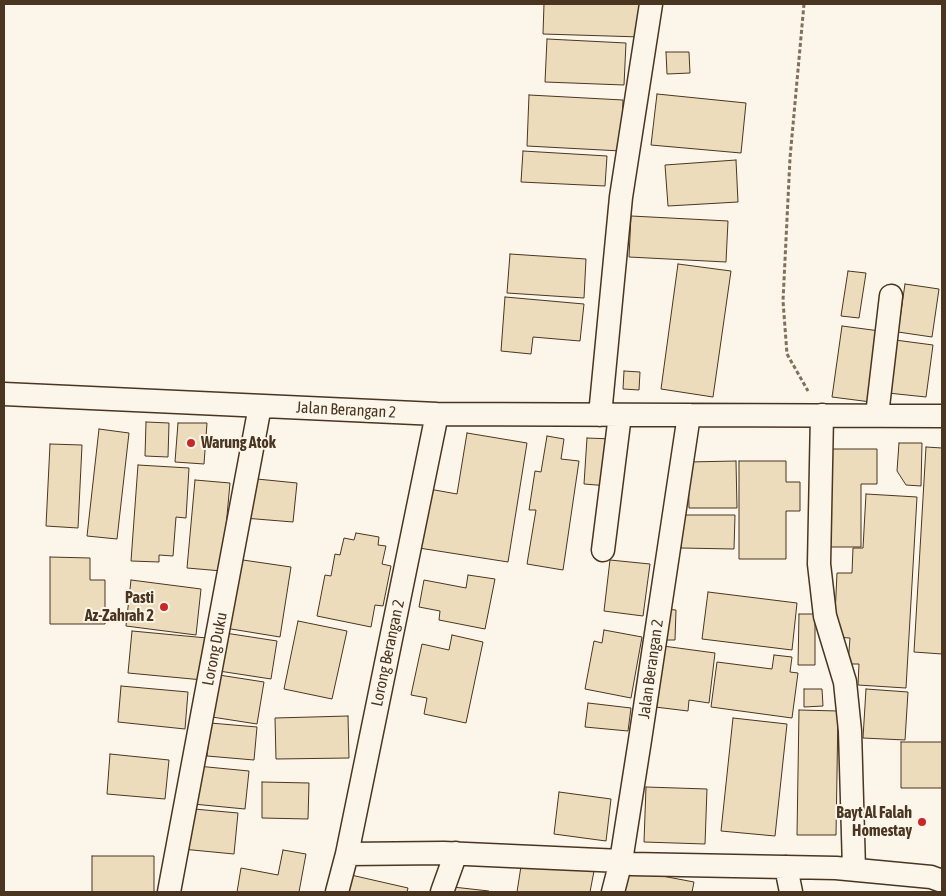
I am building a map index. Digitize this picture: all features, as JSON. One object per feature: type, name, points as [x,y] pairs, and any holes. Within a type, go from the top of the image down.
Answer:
[{"type":"street","points":[[604,550],[621,197],[651,4]]},
{"type":"street","points":[[877,416],[891,296]]},
{"type":"street","name":"Jalan Berangan 2","points":[[4,394],[437,414],[942,416]]},
{"type":"street","name":"Lorong Duku","points":[[169,892],[260,406]]},
{"type":"street","name":"Lorong Berangan 2","points":[[337,892],[347,854],[437,414]]},
{"type":"street","name":"Jalan Berangan 2","points":[[613,892],[621,861],[689,415]]},
{"type":"street","points":[[822,416],[819,564],[825,616],[845,682],[850,731],[854,869]]},
{"type":"street","points":[[347,854],[456,854],[621,861],[631,864],[854,869],[932,877],[942,881]]},
{"type":"street","points":[[442,892],[456,854]]},
{"type":"street","points":[[786,867],[791,892]]},
{"type":"path","points":[[804,4],[790,158],[783,301],[787,354],[822,416]]},
{"type":"building","points":[[544,4],[642,4],[641,37],[543,34]]},
{"type":"building","points":[[547,39],[626,43],[624,85],[545,82]]},
{"type":"building","points":[[666,52],[689,52],[690,73],[667,74]]},
{"type":"building","points":[[657,94],[746,103],[741,153],[651,145]]},
{"type":"building","points":[[529,95],[623,100],[621,151],[527,146]]},
{"type":"building","points":[[523,151],[607,156],[605,186],[521,182]]},
{"type":"building","points":[[736,160],[738,202],[668,206],[665,165]]},
{"type":"building","points":[[631,216],[728,221],[726,262],[629,257]]},
{"type":"building","points":[[510,254],[586,259],[584,298],[507,293]]},
{"type":"building","points":[[678,264],[731,271],[713,397],[661,389]]},
{"type":"building","points":[[848,271],[866,273],[859,318],[841,316]]},
{"type":"building","points":[[905,284],[939,289],[932,337],[898,332]]},
{"type":"building","points":[[505,297],[584,304],[580,341],[533,337],[531,354],[501,351]]},
{"type":"building","points":[[842,326],[880,331],[871,402],[832,397]]},
{"type":"building","points":[[895,340],[933,345],[926,397],[888,393]]},
{"type":"building","points":[[624,371],[640,372],[639,390],[623,389]]},
{"type":"building","points":[[146,422],[169,423],[168,457],[145,456]]},
{"type":"building","name":"Warung Atok","points":[[178,423],[207,423],[204,464],[175,462]]},
{"type":"building","points":[[99,429],[129,433],[117,539],[87,536]]},
{"type":"building","points":[[467,433],[527,443],[508,562],[419,548],[429,489],[457,494]]},
{"type":"building","points":[[547,436],[564,439],[561,459],[579,461],[563,570],[527,564],[536,510],[529,510],[535,471],[541,472]]},
{"type":"building","points":[[587,438],[613,439],[609,486],[584,484]]},
{"type":"building","points":[[899,443],[922,443],[921,486],[906,485],[897,471]]},
{"type":"building","points":[[50,444],[82,445],[78,528],[46,526]]},
{"type":"building","points":[[926,447],[942,448],[942,654],[914,652]]},
{"type":"building","points":[[825,449],[877,449],[877,484],[861,484],[861,547],[824,547]]},
{"type":"building","points":[[736,461],[737,508],[689,508],[688,462]]},
{"type":"building","points":[[739,461],[786,461],[786,482],[800,482],[800,511],[786,511],[786,559],[739,559]]},
{"type":"building","points":[[138,465],[189,468],[186,518],[176,517],[173,556],[159,555],[159,562],[131,561]]},
{"type":"building","points":[[247,478],[297,483],[293,522],[244,518]]},
{"type":"building","points":[[195,480],[230,483],[222,571],[187,568]]},
{"type":"building","points":[[866,494],[917,497],[906,688],[858,685],[859,664],[848,664],[850,638],[834,637],[837,573],[852,573],[853,548],[863,548]]},
{"type":"building","points":[[682,515],[735,515],[734,549],[681,548]]},
{"type":"building","points":[[356,533],[379,537],[378,545],[386,546],[382,564],[391,566],[383,606],[375,605],[371,627],[317,616],[325,575],[331,576],[335,554],[340,555],[344,538],[354,540]]},
{"type":"building","points":[[50,557],[90,558],[90,580],[105,580],[105,624],[50,624]]},
{"type":"building","points":[[236,559],[291,567],[280,637],[225,628]]},
{"type":"building","points":[[610,560],[650,564],[643,616],[604,611]]},
{"type":"building","points":[[468,575],[495,579],[485,629],[439,620],[440,611],[419,607],[424,580],[466,588]]},
{"type":"building","name":"Pasti Az-Zahrah 2","points":[[131,580],[201,589],[196,635],[126,626]]},
{"type":"building","points":[[708,592],[797,603],[792,650],[702,639]]},
{"type":"building","points":[[663,609],[676,610],[675,640],[662,640]]},
{"type":"building","points":[[799,614],[815,614],[815,665],[798,665]]},
{"type":"building","points":[[298,621],[347,631],[332,699],[284,689]]},
{"type":"building","points":[[604,630],[642,637],[631,698],[585,689],[594,641],[602,643]]},
{"type":"building","points":[[132,631],[207,638],[203,680],[128,673]]},
{"type":"building","points":[[225,633],[277,641],[271,679],[219,671]]},
{"type":"building","points":[[452,635],[483,642],[466,723],[424,714],[427,698],[411,695],[422,644],[449,650]]},
{"type":"building","points":[[663,646],[715,653],[709,703],[689,700],[688,711],[655,707]]},
{"type":"building","points":[[774,655],[792,657],[790,672],[798,673],[792,718],[711,707],[717,662],[772,669]]},
{"type":"building","points":[[219,675],[264,682],[257,724],[212,717]]},
{"type":"building","points":[[121,686],[188,692],[185,729],[118,722]]},
{"type":"building","points":[[804,689],[822,689],[823,706],[804,707]]},
{"type":"building","points":[[866,689],[908,692],[905,740],[863,738]]},
{"type":"building","points":[[588,703],[631,708],[628,731],[585,727]]},
{"type":"building","points":[[799,710],[838,711],[836,835],[797,835]]},
{"type":"building","points":[[348,716],[349,758],[276,759],[275,718]]},
{"type":"building","points":[[733,718],[787,724],[775,836],[721,831]]},
{"type":"building","points":[[210,723],[257,727],[254,760],[207,756]]},
{"type":"building","points":[[901,742],[942,742],[942,788],[901,788]]},
{"type":"building","points":[[110,754],[169,760],[165,799],[107,794]]},
{"type":"building","points":[[197,766],[249,771],[245,809],[193,804]]},
{"type":"building","points":[[262,782],[309,783],[308,819],[262,818]]},
{"type":"building","points":[[646,787],[707,789],[705,844],[644,842]]},
{"type":"building","points":[[559,792],[611,799],[606,841],[554,834]]},
{"type":"building","points":[[194,809],[238,813],[234,854],[182,849]]},
{"type":"building","points":[[283,850],[306,854],[299,892],[237,892],[241,868],[278,875]]},
{"type":"building","points":[[92,856],[154,856],[154,892],[92,892]]},
{"type":"building","points":[[522,860],[594,871],[590,892],[517,892]]},
{"type":"building","points":[[625,869],[694,882],[692,892],[621,892]]},
{"type":"building","points":[[351,875],[408,888],[407,892],[347,892]]},
{"type":"building","points":[[453,887],[489,891],[489,892],[452,892]]},
{"type":"place","name":"Warung Atok","points":[[191,443]]},
{"type":"place","name":"Pasti Az-Zahrah 2","points":[[164,607]]},
{"type":"place","name":"Bayt Al Falah Homestay","points":[[922,822]]}]
